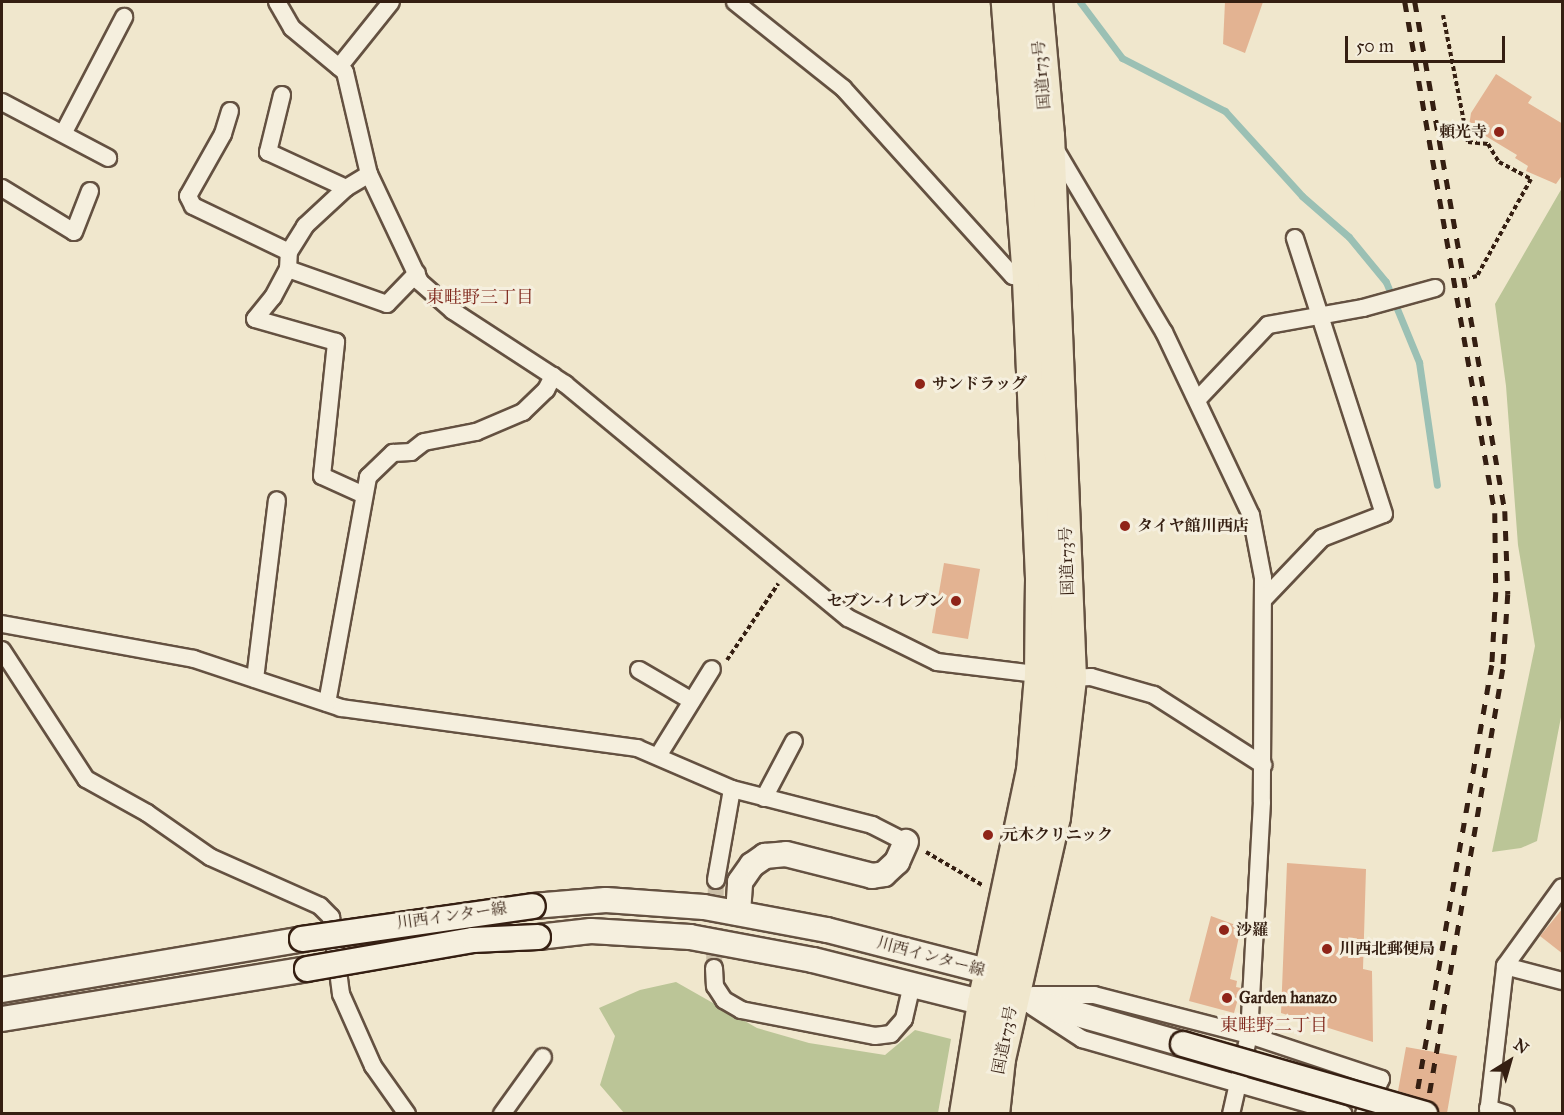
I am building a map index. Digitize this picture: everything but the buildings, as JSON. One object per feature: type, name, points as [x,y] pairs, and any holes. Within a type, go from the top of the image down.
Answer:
[{"type":"highway","name":"国道173号","points":[[1008,2],[1042,280]]},
{"type":"highway","name":"国道173号","points":[[993,1113],[1014,996],[1054,818],[1056,676],[1042,280],[1048,136],[1036,2]]},
{"type":"highway","name":"国道173号","points":[[966,1113],[990,972],[1056,676]]},
{"type":"main road","points":[[738,913],[741,882],[752,865],[765,856],[786,854],[872,876],[884,874],[897,862],[906,842]]},
{"type":"main road","name":"川西インター線","points":[[2,990],[302,939],[533,906],[606,900],[738,913],[827,930],[990,972],[1014,996]]},
{"type":"main road","name":"川西インター線","points":[[2,1019],[473,940],[538,937],[591,931],[690,937],[813,960],[984,1003],[1014,996]]},
{"type":"main road","points":[[1014,996],[1425,1113]]},
{"type":"street","points":[[277,2],[292,28],[345,72],[369,174],[420,282],[453,310],[553,376],[848,618],[937,663],[1056,676],[1091,677],[1154,695],[1263,765]]},
{"type":"street","points":[[339,67],[391,2]]},
{"type":"street","points":[[735,2],[843,88],[1013,276],[1042,280]]},
{"type":"street","points":[[64,132],[124,17]]},
{"type":"street","points":[[282,95],[268,152],[346,188]]},
{"type":"street","points":[[2,102],[64,132],[108,158]]},
{"type":"street","points":[[230,111],[223,134],[188,196],[193,206],[288,261],[387,304],[417,273]]},
{"type":"street","points":[[1048,136],[1164,332],[1198,399],[1251,515],[1263,600],[1263,765],[1249,1035],[1231,1113]]},
{"type":"street","points":[[364,495],[322,476],[336,342],[255,319],[273,297],[305,226],[346,188],[369,174]]},
{"type":"street","points":[[2,188],[75,232],[90,191]]},
{"type":"street","points":[[1263,600],[1322,538],[1384,514],[1295,238]]},
{"type":"street","points":[[1198,399],[1268,325],[1319,318],[1435,288]]},
{"type":"street","points":[[327,703],[368,477],[393,453],[411,452],[424,442],[476,432],[523,412],[546,390],[553,376]]},
{"type":"street","points":[[255,679],[277,500]]},
{"type":"street","points":[[2,624],[194,660],[327,703],[638,748],[732,789],[872,825],[906,842]]},
{"type":"street","points":[[2,650],[86,779],[147,813],[210,858],[320,906],[331,917],[341,994],[373,1066],[407,1113]]},
{"type":"street","points":[[658,756],[712,669]]},
{"type":"street","points":[[639,670],[692,701]]},
{"type":"street","points":[[764,798],[794,741]]},
{"type":"street","points":[[716,880],[732,789]]},
{"type":"street","points":[[1506,1113],[1488,1111],[1505,966],[1563,887]]},
{"type":"street","points":[[1505,966],[1563,981]]},
{"type":"street","points":[[714,968],[715,986],[724,1000],[741,1010],[875,1036],[891,1034],[904,1019],[912,985]]},
{"type":"street","points":[[1014,996],[1094,994],[1249,1035],[1381,1079],[1364,1113]]},
{"type":"street","points":[[1014,996],[1082,1039],[1343,1113]]},
{"type":"street","points":[[502,1113],[543,1057]]},
{"type":"path","points":[[1443,15],[1468,141],[1488,144],[1499,162],[1531,179],[1477,276],[1469,278]]},
{"type":"path","points":[[712,669],[719,671],[788,570]]},
{"type":"path","points":[[906,842],[1006,899]]},
{"type":"green space","points":[[1562,188],[1562,712],[1537,841],[1521,848],[1492,852],[1535,646],[1518,545],[1506,386],[1495,304]]},
{"type":"green space","points":[[676,982],[757,1028],[809,1043],[885,1055],[915,1030],[951,1039],[938,1113],[624,1113],[600,1085],[615,1036],[599,1008],[640,990]]},
{"type":"waterway","points":[[1080,2],[1122,58],[1225,111],[1302,196],[1349,237],[1386,282],[1419,362],[1437,485]]},
{"type":"tunnel","points":[[714,968],[716,880]]},
{"type":"railway","points":[[1405,2],[1495,513],[1496,592],[1492,665],[1414,1114]]},
{"type":"railway","points":[[1415,2],[1505,511],[1508,594],[1503,669],[1426,1114]]},
{"type":"place","name":"頼光寺","points":[[1499,132]]},
{"type":"place","name":"サンドラッグ","points":[[920,384]]},
{"type":"place","name":"タイヤ館川西店","points":[[1125,526]]},
{"type":"place","name":"セブン-イレブン","points":[[956,601]]},
{"type":"place","name":"元木クリニック","points":[[988,835]]},
{"type":"place","name":"沙羅","points":[[1224,930]]},
{"type":"place","name":"川西北郵便局","points":[[1327,949]]},
{"type":"place","name":"Garden hanazo","points":[[1227,998]]},
{"type":"district","name":"東畦野三丁目","points":[[480,297]]},
{"type":"district","name":"東畦野二丁目","points":[[1274,1025]]}]
